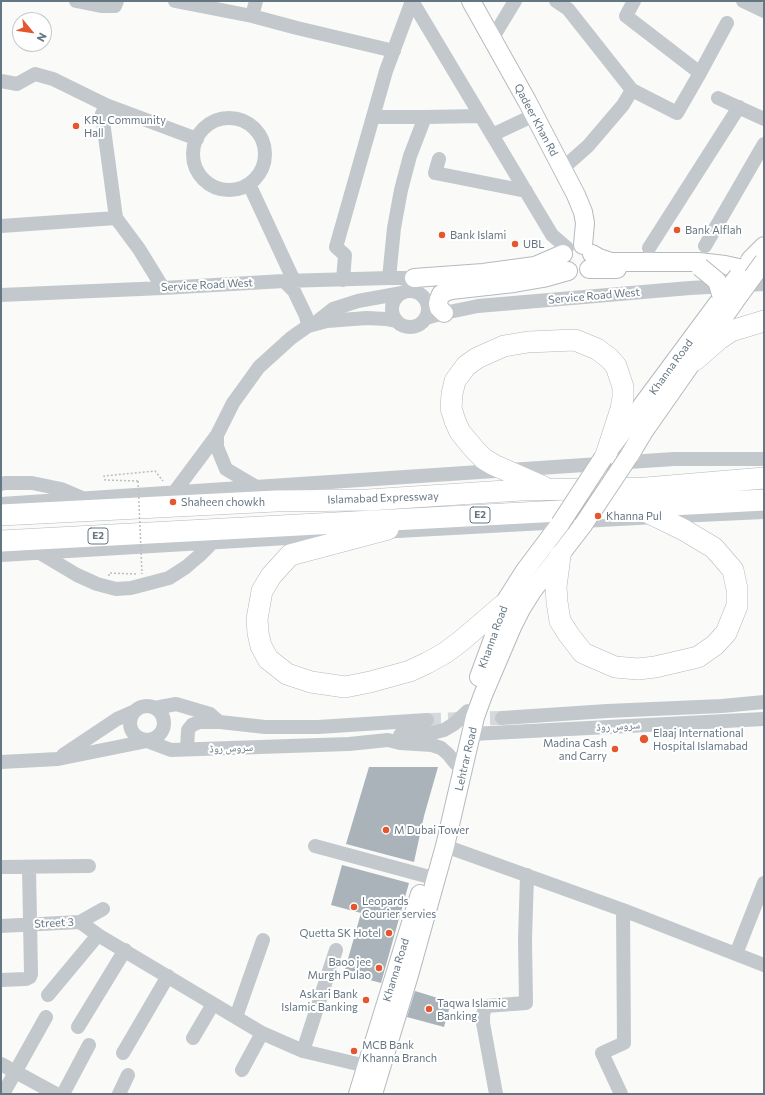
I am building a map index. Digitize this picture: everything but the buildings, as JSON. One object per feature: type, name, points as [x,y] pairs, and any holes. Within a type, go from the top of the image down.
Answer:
[{"type":"highway","points":[[695,360],[719,339],[731,331],[764,321]]},
{"type":"highway","points":[[550,490],[484,459],[460,432],[454,421],[451,408],[452,394],[455,381],[466,366],[476,358],[504,346],[528,342],[575,340],[610,358],[616,366],[623,387],[623,397],[621,409],[605,457]]},
{"type":"highway","name":"Islamabad Expressway","points":[[1,515],[276,501],[368,500],[521,490],[646,488],[764,478]]},
{"type":"highway","name":"Islamabad Expressway","points":[[1,541],[764,500]]},
{"type":"highway","points":[[560,556],[556,587],[560,621],[568,635],[583,653],[614,667],[638,669],[655,667],[698,657],[715,645],[726,633],[738,606],[737,589],[733,570],[714,548],[684,530],[636,507]]},
{"type":"highway","points":[[436,517],[290,555],[271,576],[262,591],[258,605],[256,619],[258,633],[261,646],[268,659],[287,674],[310,682],[344,687],[370,682],[410,671],[445,653],[503,605]]},
{"type":"main road","name":"Qadeer Khan Rd","points":[[463,1],[570,200],[575,218],[577,255]]},
{"type":"main road","name":"Qadeer Khan Rd","points":[[471,1],[576,195],[583,212],[585,223],[577,255]]},
{"type":"main road","name":"Khanna Road","points":[[358,1094],[436,844],[468,711],[491,641],[497,628],[503,605],[524,572],[560,524],[605,457],[755,263],[764,246]]},
{"type":"main road","points":[[577,255],[601,270],[700,267],[717,281],[726,299]]},
{"type":"main road","points":[[444,313],[439,308],[438,304],[441,294],[451,290],[514,283],[543,278],[577,255]]},
{"type":"main road","points":[[410,287],[483,273],[535,266],[577,255],[611,262],[699,262],[725,265],[755,263]]},
{"type":"main road","name":"Khanna Road","points":[[629,456],[644,431],[695,360],[726,299]]},
{"type":"main road","name":"Lehtrar Road","points":[[373,1094],[409,975],[445,846],[475,716],[480,702],[512,627],[533,590],[583,525],[629,456]]},
{"type":"street","points":[[76,1],[101,6],[115,6],[117,1]]},
{"type":"street","points":[[174,1],[252,16],[394,51]]},
{"type":"street","points":[[252,16],[256,1]]},
{"type":"street","points":[[343,280],[345,255],[339,252],[336,247],[373,117],[412,1]]},
{"type":"street","points":[[412,1],[552,235],[577,255]]},
{"type":"street","points":[[492,39],[515,1]]},
{"type":"street","points":[[556,1],[570,5],[632,90],[677,113],[728,23]]},
{"type":"street","points":[[634,1],[626,16],[700,73]]},
{"type":"street","points":[[743,1],[764,11]]},
{"type":"street","points":[[1,81],[17,84],[35,74],[53,79],[106,105],[197,139]]},
{"type":"street","points":[[562,169],[588,146],[623,105],[632,90]]},
{"type":"street","points":[[718,98],[764,119]]},
{"type":"street","points":[[106,105],[102,114],[116,218],[139,249],[163,288]]},
{"type":"street","points":[[649,248],[739,108]]},
{"type":"street","points":[[373,117],[481,116]]},
{"type":"street","points":[[389,278],[394,228],[401,190],[410,156],[426,117]]},
{"type":"street","points":[[223,118],[237,118],[250,124],[260,134],[265,147],[264,161],[259,174],[248,184],[235,189],[221,189],[208,183],[198,173],[194,160],[194,146],[197,139],[200,133],[210,123],[223,118]]},
{"type":"street","points":[[492,135],[526,119]]},
{"type":"street","points":[[705,246],[764,144]]},
{"type":"street","points":[[439,159],[435,173],[526,191]]},
{"type":"street","points":[[248,184],[309,322]]},
{"type":"street","points":[[1,226],[116,218]]},
{"type":"street","name":"Service Road West","points":[[1,295],[291,284],[389,278],[410,287]]},
{"type":"street","name":"Service Road West","points":[[426,318],[478,306],[515,302],[690,288],[764,284]]},
{"type":"street","points":[[173,494],[217,435],[233,403],[259,367],[309,322],[333,309],[410,287],[427,301],[428,307],[426,318],[418,326],[412,328],[406,327],[396,321],[386,319],[367,318],[309,322]]},
{"type":"street","points":[[396,321],[393,317],[392,306],[397,296],[410,287]]},
{"type":"street","points":[[217,435],[217,448],[226,469],[259,488]]},
{"type":"street","points":[[1,504],[173,494],[674,459],[764,459]]},
{"type":"street","points":[[1,484],[32,483],[61,489],[86,499]]},
{"type":"street","points":[[1,555],[764,512]]},
{"type":"street","points":[[40,553],[77,575],[97,584],[116,588],[131,588],[169,578],[186,567],[212,542]]},
{"type":"street","points":[[502,718],[607,711],[722,706],[764,702]]},
{"type":"street","points":[[155,708],[176,704],[210,714],[220,722]]},
{"type":"street","points":[[1,762],[58,759],[155,739],[161,734],[164,727],[164,719],[160,712],[155,708],[147,706],[139,707],[133,712],[117,719],[58,759]]},
{"type":"street","points":[[388,740],[400,735],[428,734],[444,730],[468,711]]},
{"type":"street","points":[[133,712],[130,719],[130,727],[133,734],[140,739],[147,741]]},
{"type":"street","name":"سروس روڈ","points":[[472,734],[764,719]]},
{"type":"street","points":[[187,749],[188,730],[199,722],[220,722],[265,726],[318,727],[428,720]]},
{"type":"street","name":"سروس روڈ","points":[[147,741],[172,750],[349,744],[388,740],[400,743],[432,745],[441,748],[456,764]]},
{"type":"street","points":[[315,846],[426,876]]},
{"type":"street","points":[[445,846],[623,910],[764,965]]},
{"type":"street","points":[[1,867],[89,866]]},
{"type":"street","points":[[1,980],[26,979],[30,977],[31,974],[29,867]]},
{"type":"street","points":[[496,1094],[483,1023],[483,1015],[486,1006],[526,1003],[525,940],[527,875]]},
{"type":"street","points":[[736,954],[764,883]]},
{"type":"street","name":"Street 3","points":[[1,926],[80,922],[103,909]]},
{"type":"street","points":[[621,1094],[602,1053],[624,1043],[623,910]]},
{"type":"street","points":[[80,922],[98,935],[262,1033],[302,1051],[366,1066]]},
{"type":"street","points":[[48,995],[98,935]]},
{"type":"street","points":[[236,1017],[263,940]]},
{"type":"street","points":[[78,1027],[125,950]]},
{"type":"street","points":[[302,1051],[336,950]]},
{"type":"street","points":[[123,1053],[168,976]]},
{"type":"street","points":[[193,1038],[214,1004]]},
{"type":"street","points":[[3,1094],[46,1017]]},
{"type":"street","points":[[242,1070],[262,1033]]},
{"type":"street","points":[[63,1094],[89,1045]]},
{"type":"street","points":[[1,1064],[56,1094]]},
{"type":"street","points":[[119,1094],[128,1075]]},
{"type":"path","points":[[142,574],[138,481],[105,480],[104,476],[155,471],[173,494]]},
{"type":"tunnel","points":[[427,720],[502,718]]},
{"type":"place","name":"KRL Community Hall","points":[[76,126]]},
{"type":"place","name":"Bank Alflah","points":[[677,230]]},
{"type":"place","name":"Bank Islami","points":[[442,235]]},
{"type":"place","name":"UBL","points":[[515,244]]},
{"type":"place","name":"Shaheen chowkh","points":[[173,502]]},
{"type":"place","name":"Khanna Pul","points":[[598,516]]},
{"type":"place","name":"Elaaj International Hospital Islamabad","points":[[644,739]]},
{"type":"place","name":"Madina Cash and Carry","points":[[615,749]]},
{"type":"place","name":"M Dubai Tower","points":[[386,830]]},
{"type":"place","name":"Leopards Courier servies","points":[[354,907]]},
{"type":"place","name":"Quetta SK Hotel","points":[[389,933]]},
{"type":"place","name":"Baoo jee Murgh Pulao","points":[[379,968]]},
{"type":"place","name":"Askari Bank Islamic Banking","points":[[366,1000]]},
{"type":"place","name":"Taqwa Islamic Banking","points":[[429,1009]]},
{"type":"place","name":"MCB Bank Khanna Branch","points":[[354,1051]]}]
